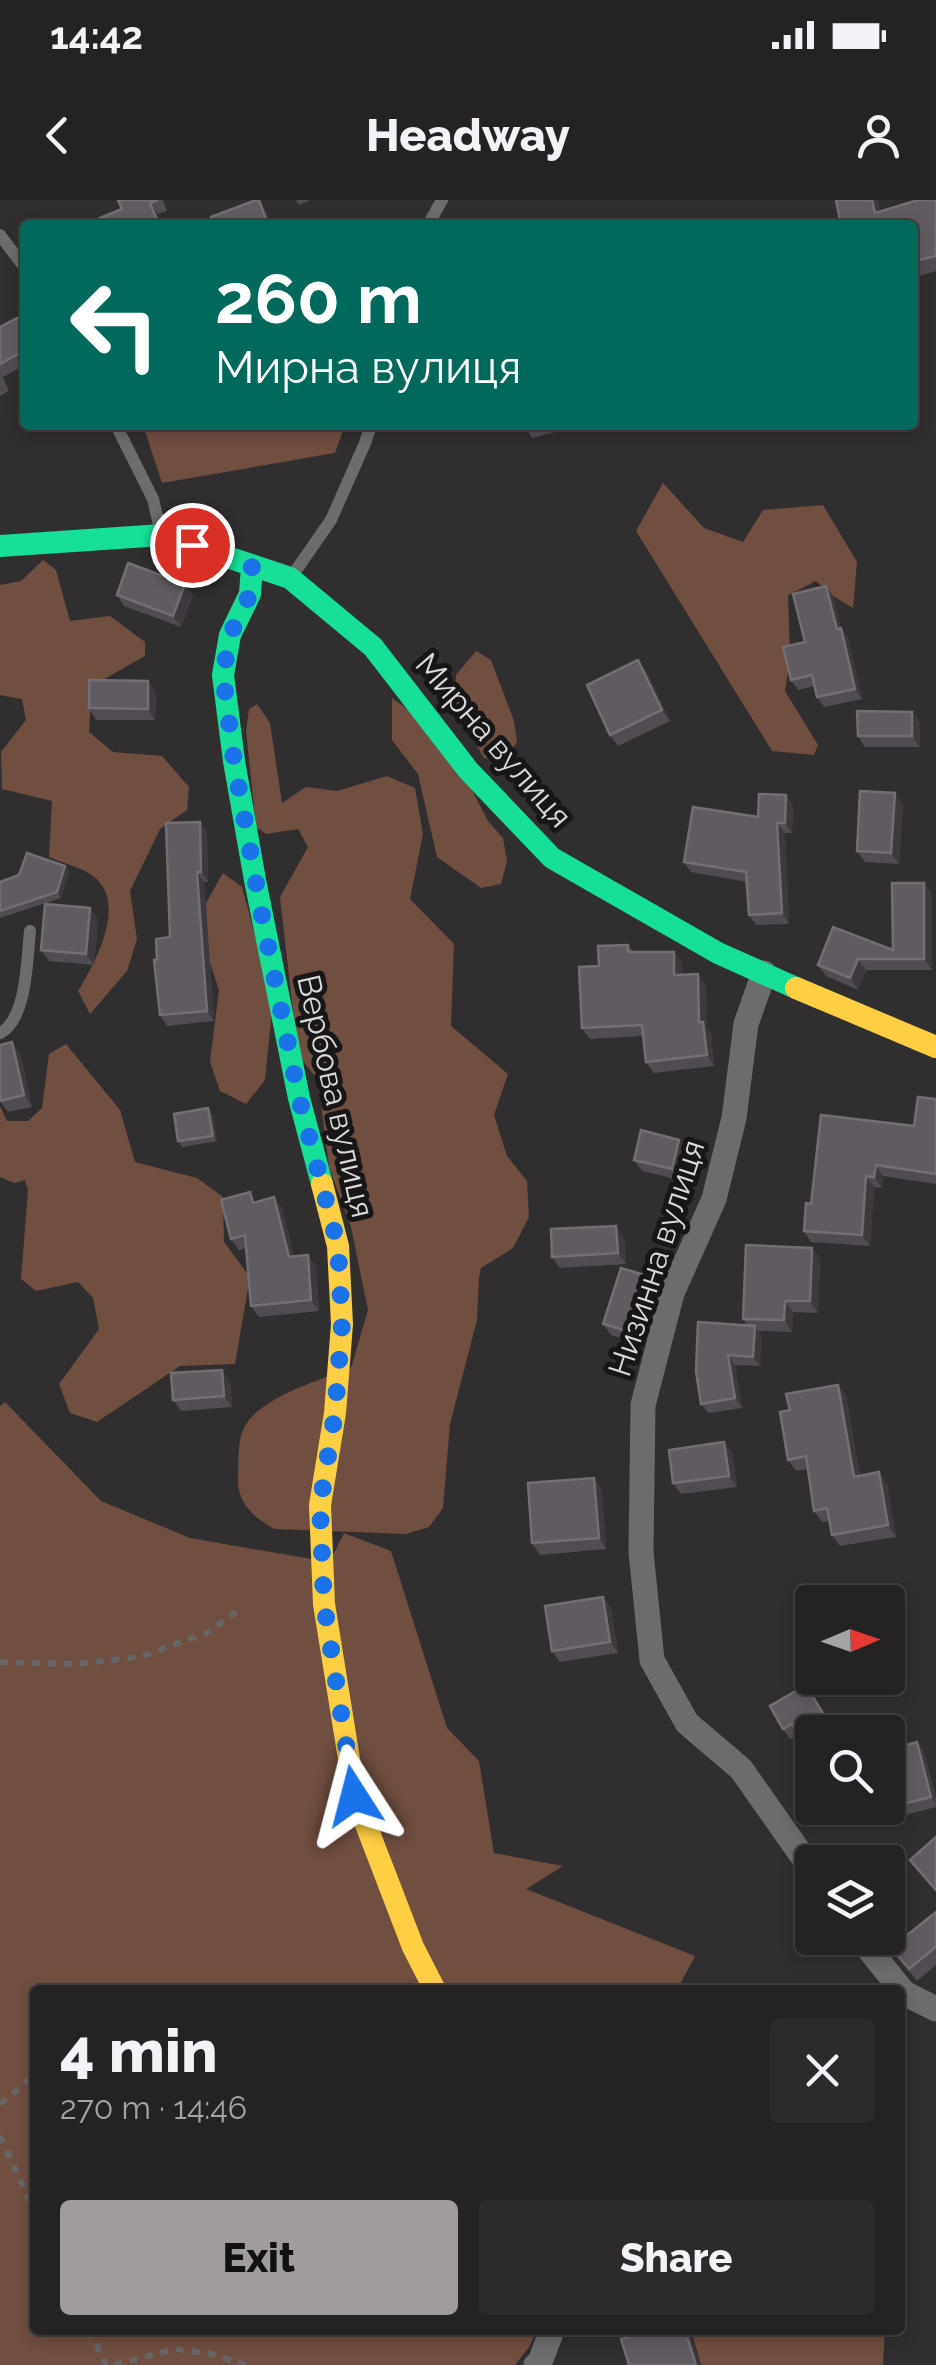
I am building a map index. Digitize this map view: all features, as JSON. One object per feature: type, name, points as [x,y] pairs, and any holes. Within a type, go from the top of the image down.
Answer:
[{"type":"street","name":"Мирна вулиця","points":[[0,546],[162,535],[290,578],[374,648],[468,770],[552,858],[718,953],[936,1047]]},
{"type":"street","name":"Вербова вулиця","points":[[252,566],[250,594],[230,635],[223,675],[240,795],[280,1007],[338,1246],[342,1324],[335,1413],[320,1505],[324,1604],[354,1796],[433,1985]]},
{"type":"street","name":"Низинна вулиця","points":[[764,973],[746,1024],[734,1118],[714,1199],[672,1294],[642,1405],[640,1552],[652,1660],[686,1723],[740,1769],[795,1846]]},
{"type":"street","points":[[874,1955],[898,1985]]},
{"type":"street","points":[[905,1994],[936,2009]]},
{"type":"street","points":[[536,2365],[550,2335]]},
{"type":"lane","points":[[0,234],[20,261]]},
{"type":"lane","points":[[118,430],[153,499],[162,535]]},
{"type":"lane","points":[[290,578],[330,520],[369,430]]},
{"type":"lane","points":[[0,1033],[7,1030],[19,1011],[30,931]]},
{"type":"path","points":[[0,1662],[76,1664],[139,1658],[207,1632],[243,1607]]},
{"type":"path","points":[[0,2104],[30,2079]]},
{"type":"path","points":[[0,2136],[30,2201]]},
{"type":"path","points":[[91,2335],[106,2365]]},
{"type":"path","points":[[114,2365],[175,2349],[212,2354],[246,2365]]},
{"type":"shaded area","points":[[145,430],[343,430],[335,453],[162,483]]},
{"type":"shaded area","points":[[663,483],[704,528],[743,542],[763,510],[823,505],[857,562],[853,608],[816,581],[788,595],[790,657],[785,691],[818,745],[814,755],[772,751],[636,531]]},
{"type":"shaded area","points":[[43,560],[56,570],[70,621],[110,616],[145,642],[145,656],[92,686],[89,732],[113,752],[162,756],[189,787],[187,810],[160,829],[130,891],[137,939],[127,971],[90,1014],[78,991],[105,932],[108,901],[103,887],[88,873],[49,857],[52,801],[2,789],[1,752],[26,720],[22,699],[0,695],[0,585],[21,581]]},
{"type":"shaded area","points":[[476,651],[491,660],[514,721],[517,742],[504,761],[484,758],[455,707],[456,675]]},
{"type":"shaded area","points":[[392,698],[444,736],[488,821],[503,838],[507,861],[501,884],[481,888],[437,857],[418,774],[392,740]]},
{"type":"shaded area","points":[[257,704],[270,723],[282,803],[306,787],[337,791],[387,776],[415,788],[423,834],[410,899],[454,944],[451,1026],[508,1074],[494,1115],[507,1156],[527,1181],[529,1217],[513,1248],[481,1268],[477,1320],[450,1424],[443,1508],[429,1527],[406,1534],[275,1529],[248,1508],[238,1484],[240,1439],[252,1417],[292,1391],[351,1368],[368,1310],[351,1227],[329,1167],[318,1080],[298,1055],[280,897],[308,847],[298,829],[266,834],[256,827],[246,731],[249,709]]},
{"type":"shaded area","points":[[223,873],[242,887],[273,1001],[265,1080],[246,1104],[220,1091],[210,1062],[219,990],[209,960],[206,903]]},
{"type":"shaded area","points":[[66,1044],[120,1110],[135,1162],[197,1178],[223,1197],[224,1242],[250,1277],[235,1364],[180,1366],[97,1422],[70,1413],[59,1384],[99,1329],[93,1298],[78,1282],[36,1291],[21,1279],[28,1190],[25,1180],[15,1183],[0,1177],[0,1106],[7,1121],[28,1121],[42,1108],[49,1054]]},
{"type":"shaded area","points":[[5,1402],[101,1501],[190,1538],[311,1559],[422,1985],[30,1985],[30,2335],[535,2335],[515,2365],[0,2365],[0,1406]]},
{"type":"shaded area","points":[[344,1533],[391,1551],[447,1728],[479,1761],[494,1853],[563,1866],[526,1889],[695,1956],[680,1985],[435,1985],[355,1756],[321,1579]]},
{"type":"shaded area","points":[[692,2335],[885,2335],[883,2365],[701,2365]]},
{"type":"building","points":[[118,200],[158,200],[150,203],[157,220],[95,220],[122,209]]},
{"type":"building","points":[[259,200],[266,220],[212,220],[211,217]]},
{"type":"building","points":[[836,200],[872,200],[875,213],[918,200],[936,200],[936,256],[918,260],[918,220],[840,220]]},
{"type":"building","points":[[20,317],[20,353],[0,364],[0,327]]},
{"type":"building","points":[[128,563],[185,584],[173,616],[117,595]]},
{"type":"building","points":[[826,586],[837,629],[841,628],[855,689],[817,697],[812,675],[791,680],[783,647],[805,642],[793,594]]},
{"type":"building","points":[[638,660],[662,710],[610,735],[587,685]]},
{"type":"building","points":[[89,680],[148,681],[148,709],[89,708]]},
{"type":"building","points":[[857,711],[912,712],[912,736],[858,736]]},
{"type":"building","points":[[860,791],[895,793],[891,853],[857,851]]},
{"type":"building","points":[[759,794],[786,795],[785,823],[777,823],[782,913],[749,915],[746,872],[684,862],[693,807],[758,817]]},
{"type":"building","points":[[200,822],[201,872],[197,872],[207,1011],[160,1015],[154,960],[156,939],[170,937],[166,823]]},
{"type":"building","points":[[27,853],[65,866],[57,892],[0,911],[0,882],[19,875]]},
{"type":"building","points":[[892,883],[924,883],[924,959],[858,959],[850,978],[818,965],[833,927],[893,950]]},
{"type":"building","points":[[45,904],[90,908],[86,954],[41,950]]},
{"type":"building","points":[[628,945],[628,952],[674,952],[674,975],[698,974],[699,1022],[703,1022],[707,1055],[646,1062],[642,1025],[582,1028],[579,967],[599,966],[598,946]]},
{"type":"building","points":[[12,1042],[24,1095],[0,1101],[0,1045]]},
{"type":"building","points":[[918,1097],[936,1099],[936,1174],[876,1165],[874,1177],[866,1176],[862,1235],[804,1231],[806,1203],[811,1204],[821,1115],[914,1126]]},
{"type":"building","points":[[208,1108],[213,1136],[178,1141],[174,1114]]},
{"type":"building","points":[[641,1130],[679,1140],[672,1169],[634,1160]]},
{"type":"building","points":[[250,1192],[253,1203],[274,1197],[289,1257],[308,1255],[311,1300],[251,1306],[245,1235],[231,1239],[221,1200]]},
{"type":"building","points":[[616,1226],[618,1253],[552,1257],[551,1229]]},
{"type":"building","points":[[746,1245],[812,1248],[810,1301],[785,1301],[784,1320],[743,1319]]},
{"type":"building","points":[[621,1268],[648,1276],[630,1332],[603,1324]]},
{"type":"building","points":[[698,1322],[755,1326],[753,1357],[728,1355],[735,1398],[701,1404],[696,1371]]},
{"type":"building","points":[[222,1370],[224,1396],[173,1400],[171,1373]]},
{"type":"building","points":[[838,1385],[854,1477],[879,1472],[888,1525],[832,1535],[827,1508],[814,1511],[806,1456],[788,1460],[780,1412],[790,1410],[786,1394]]},
{"type":"building","points":[[724,1442],[729,1476],[673,1483],[669,1450]]},
{"type":"building","points":[[594,1478],[599,1538],[532,1543],[528,1483]]},
{"type":"building","points":[[603,1597],[610,1642],[552,1651],[545,1606]]},
{"type":"building","points":[[795,1691],[795,1695],[812,1695],[824,1715],[795,1715],[795,1729],[792,1724],[783,1729],[770,1706]]},
{"type":"building","points":[[917,1742],[931,1797],[905,1804],[905,1745]]},
{"type":"building","points":[[936,1837],[936,1890],[910,1860]]},
{"type":"building","points":[[936,1912],[936,1947],[909,1969],[897,1955],[905,1955],[905,1937]]},
{"type":"building","points":[[634,2335],[687,2335],[696,2365],[629,2365],[621,2339]]},
{"type":"traffic: fast","points":[[0,546],[162,535],[290,578],[373,647],[468,770],[552,858],[718,953],[796,988]]},
{"type":"traffic: fast","points":[[252,566],[250,594],[230,635],[223,675],[255,880],[299,1098],[322,1184]]},
{"type":"traffic: slow","points":[[796,988],[936,1047]]},
{"type":"traffic: slow","points":[[322,1184],[338,1246],[342,1324],[335,1413],[320,1505],[324,1604],[355,1796],[413,1947],[432,1985]]},
{"type":"route","points":[[192,545],[252,566],[250,594],[230,635],[223,675],[262,916],[299,1098],[338,1246],[342,1324],[335,1413],[320,1505],[324,1604],[354,1796]]}]
